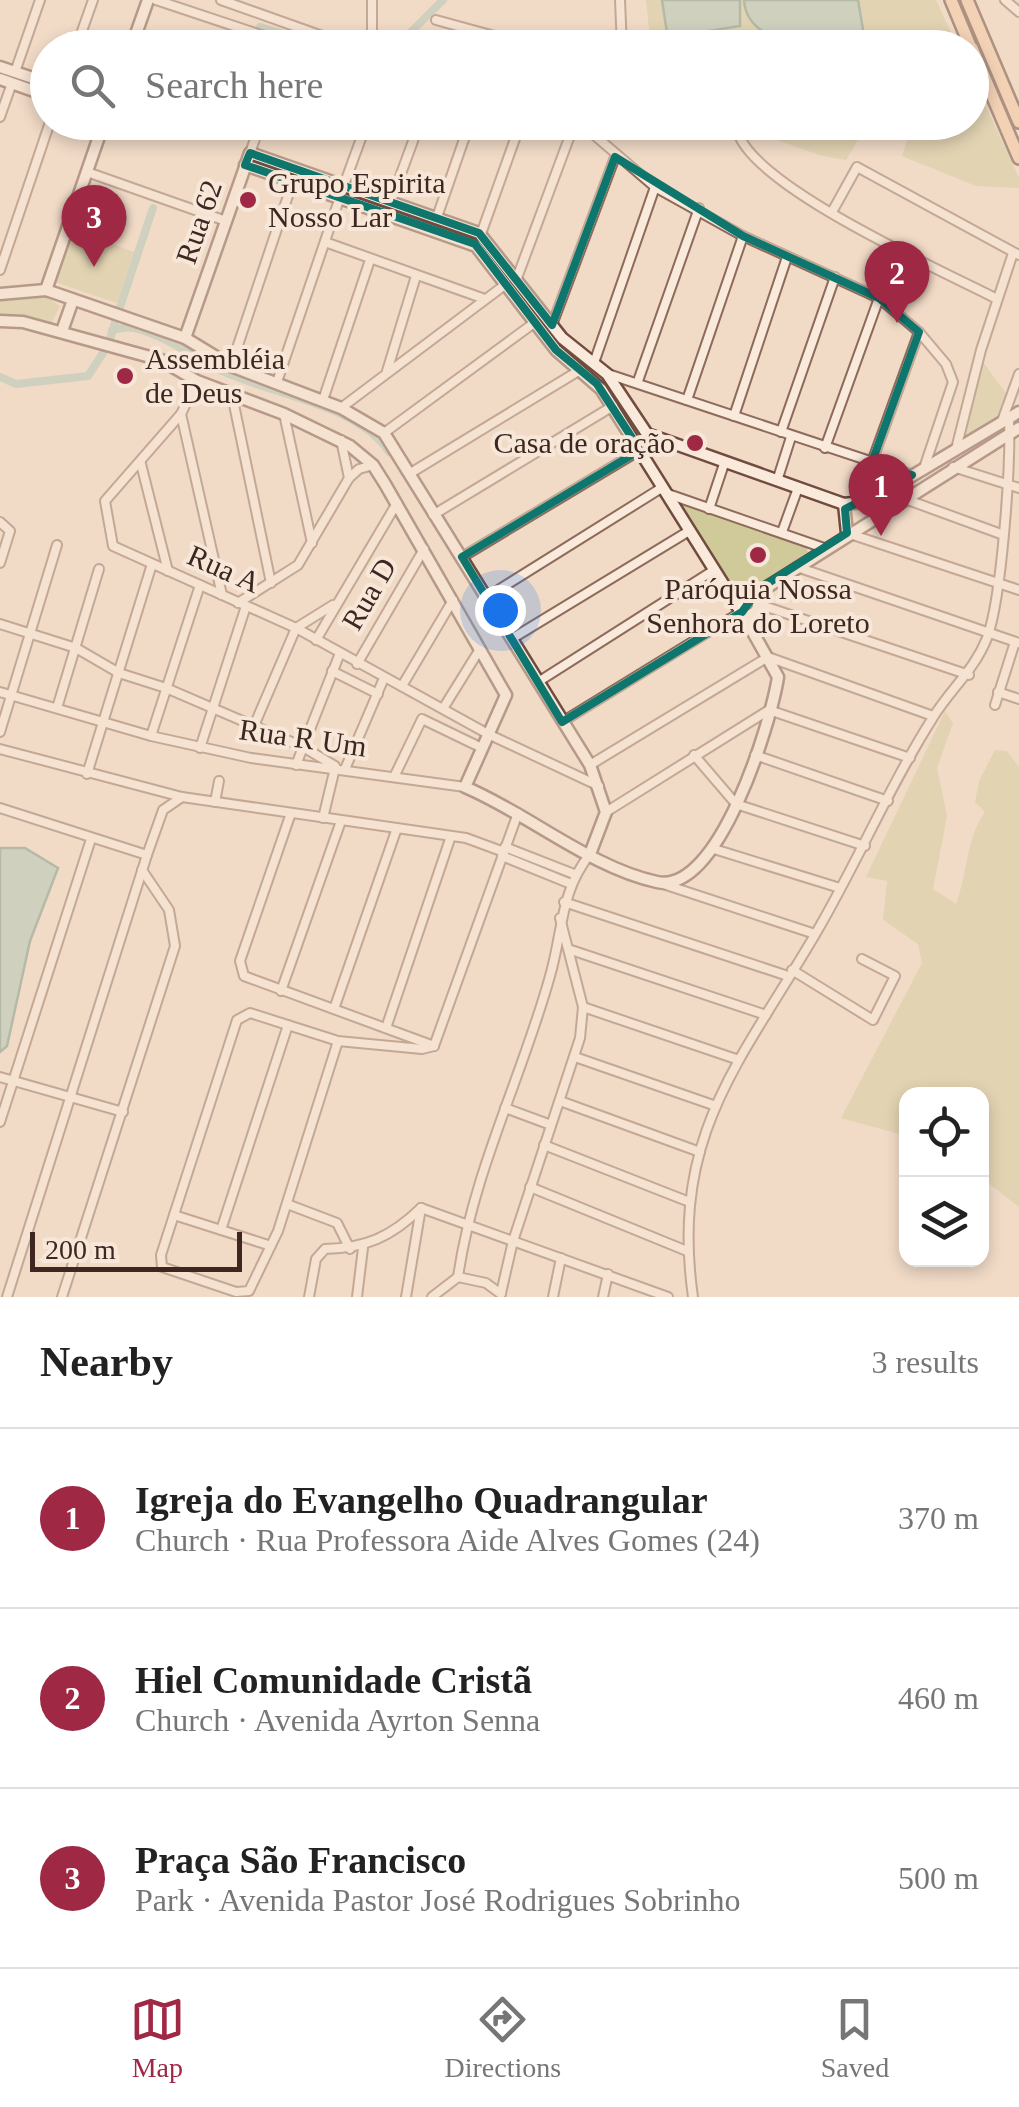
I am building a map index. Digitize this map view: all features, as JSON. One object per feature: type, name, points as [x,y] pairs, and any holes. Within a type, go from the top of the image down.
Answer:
[{"type":"main road","points":[[951,0],[964,30]]},
{"type":"main road","points":[[968,0],[981,30]]},
{"type":"main road","points":[[989,50],[1019,122]]},
{"type":"main road","points":[[989,89],[1019,158]]},
{"type":"street","points":[[0,117],[9,78],[40,0]]},
{"type":"street","points":[[82,30],[93,0]]},
{"type":"street","points":[[137,30],[148,0]]},
{"type":"street","points":[[156,0],[243,30]]},
{"type":"street","points":[[372,0],[372,30]]},
{"type":"street","points":[[620,0],[621,30]]},
{"type":"street","points":[[1006,0],[1019,12]]},
{"type":"street","points":[[226,1],[306,30]]},
{"type":"street","points":[[436,20],[462,30]]},
{"type":"street","points":[[0,67],[9,78]]},
{"type":"street","points":[[0,270],[44,140]]},
{"type":"street","points":[[46,290],[98,140]]},
{"type":"street","name":"Rua 62","points":[[185,338],[255,140]]},
{"type":"street","points":[[277,382],[361,140]]},
{"type":"street","points":[[392,201],[414,140]]},
{"type":"street","points":[[437,217],[464,140]]},
{"type":"street","points":[[481,234],[514,140]]},
{"type":"street","points":[[518,278],[570,140]]},
{"type":"street","points":[[597,140],[655,187],[700,208],[743,236],[879,298],[919,332],[946,364],[953,382],[924,468]]},
{"type":"street","points":[[740,140],[787,188],[997,299]]},
{"type":"street","points":[[250,153],[474,244],[560,354],[582,369],[613,406],[768,658],[778,678],[736,804],[714,849],[690,875],[660,883]]},
{"type":"street","points":[[552,325],[615,157]]},
{"type":"street","points":[[246,166],[292,181],[392,201],[481,234],[566,342],[594,360],[607,374],[643,430],[657,440],[844,504],[865,504],[1010,418]]},
{"type":"street","points":[[832,212],[857,167],[1016,254],[997,299],[956,450]]},
{"type":"street","points":[[87,172],[226,220]]},
{"type":"street","points":[[231,366],[292,181]]},
{"type":"street","points":[[594,360],[655,187]]},
{"type":"street","points":[[638,382],[700,208]]},
{"type":"street","points":[[688,400],[743,236]]},
{"type":"street","points":[[325,242],[482,298]]},
{"type":"street","points":[[734,416],[787,257]]},
{"type":"street","points":[[323,400],[370,260]]},
{"type":"street","points":[[387,371],[416,276]]},
{"type":"street","points":[[781,432],[835,277]]},
{"type":"street","points":[[341,408],[482,298],[506,284]]},
{"type":"street","points":[[0,294],[46,290],[185,338],[231,366],[323,400],[384,434],[434,515],[444,544],[462,557],[590,765],[606,812],[559,916],[551,973],[466,1226],[458,1277],[432,1297]]},
{"type":"street","points":[[825,448],[879,298]]},
{"type":"street","points":[[62,331],[73,300]]},
{"type":"street","points":[[0,321],[62,331],[161,360],[197,382],[284,414],[340,440],[374,466],[506,697],[465,787]]},
{"type":"street","points":[[384,434],[534,323]]},
{"type":"street","points":[[872,462],[919,332]]},
{"type":"street","points":[[409,474],[582,369]]},
{"type":"street","points":[[607,374],[912,475]]},
{"type":"street","points":[[694,1297],[687,1250],[687,1202],[700,1152],[736,1059],[815,934],[933,716],[969,675],[989,633],[1014,431],[1010,418],[1019,374]]},
{"type":"street","name":"Rua A","points":[[197,382],[182,414],[109,495],[105,506],[113,546],[296,628],[488,734],[599,786]]},
{"type":"street","points":[[232,395],[271,583]]},
{"type":"street","points":[[434,515],[613,406]]},
{"type":"street","points":[[182,414],[222,595]]},
{"type":"street","points":[[284,414],[312,543]]},
{"type":"street","points":[[562,722],[741,612],[847,533],[1014,431]]},
{"type":"street","points":[[777,481],[791,438]]},
{"type":"street","points":[[340,440],[349,478]]},
{"type":"street","points":[[462,557],[657,440]]},
{"type":"street","points":[[140,464],[168,571]]},
{"type":"street","points":[[709,508],[724,464]]},
{"type":"street","points":[[200,748],[242,604],[298,565],[349,478],[364,466],[374,466]]},
{"type":"street","points":[[953,467],[1019,488]]},
{"type":"street","points":[[782,532],[798,488]]},
{"type":"street","points":[[666,490],[824,548]]},
{"type":"street","points":[[487,598],[666,490]]},
{"type":"street","points":[[905,499],[1001,534]]},
{"type":"street","points":[[316,640],[397,503]]},
{"type":"street","points":[[844,504],[847,533]]},
{"type":"street","points":[[0,522],[10,529],[0,563]]},
{"type":"street","points":[[513,638],[689,531]]},
{"type":"street","points":[[847,533],[1019,590]]},
{"type":"street","points":[[426,552],[444,544]]},
{"type":"street","points":[[0,732],[57,545]]},
{"type":"street","name":"Rua D","points":[[357,664],[426,552]]},
{"type":"street","points":[[88,774],[152,564]]},
{"type":"street","points":[[797,567],[1017,642],[995,705]]},
{"type":"street","points":[[57,708],[99,568]]},
{"type":"street","points":[[538,682],[714,570]]},
{"type":"street","points":[[151,736],[200,585]]},
{"type":"street","points":[[741,612],[742,597],[756,600],[969,675]]},
{"type":"street","points":[[402,686],[453,600]]},
{"type":"street","points":[[254,726],[296,628],[334,605]]},
{"type":"street","points":[[0,624],[76,648],[118,673],[166,688],[303,747],[340,769]]},
{"type":"street","points":[[444,707],[480,649]]},
{"type":"street","name":"Rua D","points":[[296,765],[340,653]]},
{"type":"street","points":[[768,658],[933,716]]},
{"type":"street","points":[[590,765],[768,658]]},
{"type":"street","points":[[332,671],[378,694]]},
{"type":"street","points":[[324,818],[340,769],[384,678]]},
{"type":"street","name":"Rua R Um","points":[[0,692],[200,748],[465,787],[590,854],[660,883]]},
{"type":"street","points":[[998,692],[1019,700]]},
{"type":"street","points":[[606,812],[769,710],[910,758]]},
{"type":"street","points":[[395,775],[421,719],[482,748]]},
{"type":"street","points":[[0,749],[182,797],[476,840],[573,879]]},
{"type":"street","points":[[754,754],[888,801]]},
{"type":"street","points":[[694,755],[736,804],[864,846]]},
{"type":"street","points":[[215,802],[219,782]]},
{"type":"street","points":[[152,790],[163,810]]},
{"type":"street","points":[[7,1297],[147,855],[163,810],[174,798],[182,797]]},
{"type":"street","points":[[0,808],[147,855]]},
{"type":"street","points":[[291,813],[240,962],[244,976],[434,1046]]},
{"type":"street","points":[[434,1046],[518,813]]},
{"type":"street","points":[[281,991],[341,821]]},
{"type":"street","points":[[334,1009],[396,828]]},
{"type":"street","points":[[386,1028],[451,836]]},
{"type":"street","points":[[0,1122],[91,839]]},
{"type":"street","points":[[714,849],[840,888]]},
{"type":"street","points":[[62,1297],[175,938],[169,910],[142,870]]},
{"type":"street","points":[[660,883],[815,934]]},
{"type":"street","points":[[564,902],[790,973],[872,1020],[894,976],[862,959]]},
{"type":"street","points":[[458,1277],[486,1282],[502,1295],[513,1240],[575,1056],[583,1006],[559,916]]},
{"type":"street","points":[[571,950],[766,1016]]},
{"type":"street","points":[[583,1006],[736,1059]]},
{"type":"street","points":[[338,1041],[278,1231],[268,1245],[253,1284],[242,1294],[162,1267],[161,1255],[237,1020],[250,1013],[338,1041],[422,1049],[434,1046]]},
{"type":"street","points":[[221,1230],[288,1025]]},
{"type":"street","points":[[575,1056],[716,1106]]},
{"type":"street","points":[[0,1077],[123,1112]]},
{"type":"street","points":[[560,1101],[700,1152]]},
{"type":"street","points":[[505,1108],[550,1125]]},
{"type":"street","points":[[544,1146],[687,1202]]},
{"type":"street","points":[[530,1187],[687,1250]]},
{"type":"street","points":[[286,1204],[336,1222],[350,1249]]},
{"type":"street","points":[[421,1208],[668,1297]]},
{"type":"street","points":[[309,1297],[316,1259],[325,1250],[362,1248],[388,1235],[421,1208]]},
{"type":"street","points":[[406,1297],[421,1208]]},
{"type":"street","points":[[174,1215],[268,1245]]},
{"type":"street","points":[[357,1297],[362,1248]]},
{"type":"street","points":[[553,1297],[561,1258]]},
{"type":"street","points":[[604,1297],[608,1274]]},
{"type":"highlighted area","points":[[250,153],[479,233],[552,325],[615,157],[743,236],[879,298],[919,332],[872,462],[912,475],[845,509],[847,533],[759,589],[742,612],[562,722],[462,557],[640,450],[597,384],[556,350],[475,244],[245,165]]},
{"type":"shaded area","points":[[646,0],[936,0],[950,30],[649,30]]},
{"type":"shaded area","points":[[662,0],[740,0],[740,26],[667,30]]},
{"type":"shaded area","points":[[744,0],[858,0],[863,30],[761,30],[749,16]]},
{"type":"shaded area","points":[[989,113],[1019,178],[1019,188],[976,186],[902,156],[907,140],[989,140]]},
{"type":"shaded area","points":[[777,140],[858,140],[846,160]]},
{"type":"shaded area","points":[[74,230],[134,252],[117,303],[55,282]]},
{"type":"shaded area","points":[[44,295],[60,306],[52,322],[0,318],[0,298]]},
{"type":"shaded area","points":[[982,361],[1008,396],[1000,417],[962,441]]},
{"type":"shaded area","points":[[684,502],[805,544],[808,552],[746,594],[733,596],[680,506]]},
{"type":"shaded area","points":[[945,711],[953,723],[937,768],[947,816],[933,889],[956,904],[970,846],[985,812],[975,802],[979,781],[995,750],[1007,751],[1019,767],[1019,1207],[989,1183],[989,1087],[899,1087],[899,1134],[841,1118],[922,963],[918,944],[883,920],[887,881],[866,877]]},
{"type":"shaded area","points":[[0,848],[25,848],[58,868],[30,941],[7,1046],[0,1052]]},
{"type":"waterway","points":[[413,30],[443,0]]},
{"type":"waterway","points":[[260,27],[270,30]]},
{"type":"waterway","points":[[119,310],[153,208]]},
{"type":"waterway","points":[[110,339],[116,319]]},
{"type":"waterway","points":[[112,330],[129,327],[146,331],[238,378],[334,411],[374,435],[389,452]]},
{"type":"waterway","points":[[0,377],[16,384],[88,376],[103,353]]},
{"type":"place","name":"Grupo Espirita Nosso Lar","points":[[248,200]]},
{"type":"place","name":"Praça São Francisco","points":[[94,267]]},
{"type":"place","name":"Hiel Comunidade Cristã","points":[[897,323]]},
{"type":"place","name":"Assembléia de Deus","points":[[125,376]]},
{"type":"place","name":"Casa de oração","points":[[695,443]]},
{"type":"place","name":"Igreja do Evangelho Quadrangular","points":[[881,536]]},
{"type":"place","name":"Paróquia Nossa Senhora do Loreto","points":[[758,555]]}]
